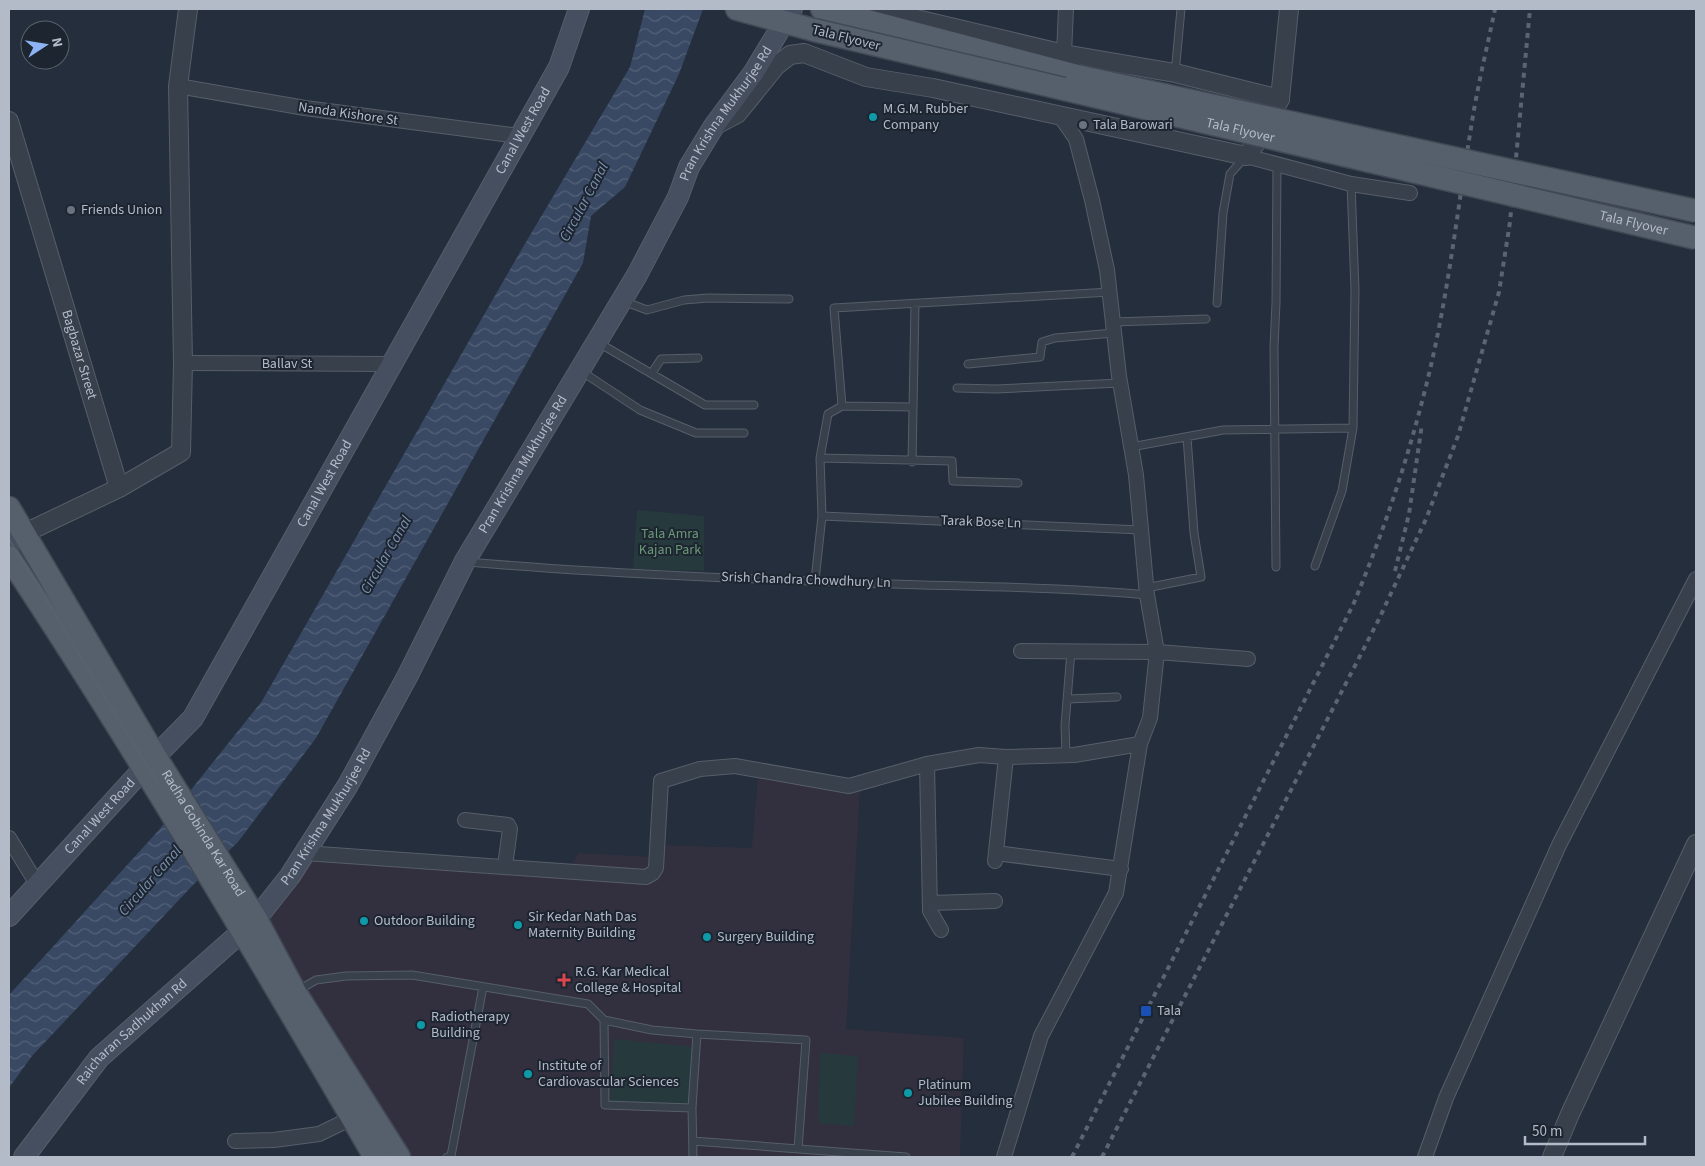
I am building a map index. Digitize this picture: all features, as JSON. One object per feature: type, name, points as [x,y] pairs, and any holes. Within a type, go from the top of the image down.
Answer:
[{"type":"main road","name":"Canal West Road","points":[[9,916],[37,884],[156,773],[193,718],[559,67],[579,9]]},
{"type":"main road","name":"Tala Flyover","points":[[737,9],[788,16],[814,30],[1696,238]]},
{"type":"main road","name":"Tala Flyover","points":[[822,9],[1077,76],[1696,211]]},
{"type":"main road","name":"Pran Krishna Mukhurjee Rd","points":[[243,915],[305,853],[348,785],[398,694],[465,561],[621,301],[678,197],[689,167],[714,126],[754,72],[788,16]]},
{"type":"main road","name":"Radha Gobinda Kar Road","points":[[9,508],[17,538],[156,773],[243,915],[295,992],[398,1157]]},
{"type":"main road","name":"Radha Gobinda Kar Road","points":[[9,556],[60,635],[156,773]]},
{"type":"main road","name":"Radha Gobinda Kar Road","points":[[243,915],[352,1118],[375,1157]]},
{"type":"main road","name":"Raicharan Sadhukhan Rd","points":[[24,1157],[99,1058],[243,915]]},
{"type":"street","points":[[17,538],[119,488],[181,452],[183,363],[181,154],[178,86],[188,9]]},
{"type":"street","points":[[874,9],[1064,54],[1175,74],[1280,99]]},
{"type":"street","points":[[1064,54],[1066,9]]},
{"type":"street","points":[[1246,156],[1256,143],[1280,99],[1288,9]]},
{"type":"street","points":[[714,126],[737,114],[776,66],[790,55],[804,53],[866,77],[933,88],[1246,156],[1277,166],[1351,184],[1410,193]]},
{"type":"street","name":"Nanda Kishore St","points":[[178,86],[306,108],[519,136]]},
{"type":"street","points":[[1004,1157],[1041,1036],[1114,899],[1121,869],[1140,744],[1150,718],[1158,652],[1146,591],[1141,530],[1131,447],[1120,383],[1110,292],[1092,200],[1076,139],[1060,116]]},
{"type":"street","name":"Bagbazar Street","points":[[9,121],[119,488]]},
{"type":"street","name":"Ballav St","points":[[183,363],[391,364]]},
{"type":"street","points":[[1425,1157],[1446,1098],[1559,845],[1696,579]]},
{"type":"street","points":[[1021,651],[1158,652],[1248,659]]},
{"type":"street","points":[[305,853],[646,877],[653,873],[656,868],[661,781],[700,769],[734,766],[849,786],[927,764],[979,755],[1006,757],[1066,756],[1140,744]]},
{"type":"street","points":[[1006,757],[996,858],[1121,869]]},
{"type":"street","points":[[927,764],[930,911],[942,930]]},
{"type":"street","points":[[465,820],[508,825],[510,829],[505,866]]},
{"type":"street","points":[[9,838],[37,884]]},
{"type":"street","points":[[1552,1157],[1570,1114],[1696,844]]},
{"type":"street","points":[[930,903],[995,901]]},
{"type":"street","points":[[235,1141],[274,1140],[319,1134],[352,1118]]},
{"type":"lane","points":[[1175,74],[1181,9]]},
{"type":"lane","points":[[1217,303],[1223,213],[1230,174],[1246,156]]},
{"type":"lane","points":[[1276,567],[1274,347],[1277,166]]},
{"type":"lane","points":[[1315,566],[1342,490],[1354,428],[1355,290],[1351,184]]},
{"type":"lane","points":[[842,406],[834,308],[1110,292]]},
{"type":"lane","points":[[621,301],[647,310],[684,300],[708,298],[789,300]]},
{"type":"lane","points":[[912,462],[915,304]]},
{"type":"lane","points":[[968,364],[1040,357],[1042,342],[1055,338],[1114,328],[1206,319]]},
{"type":"lane","points":[[597,342],[705,406],[754,406]]},
{"type":"lane","points":[[652,373],[661,359],[698,358]]},
{"type":"lane","points":[[580,370],[640,410],[696,434],[744,434]]},
{"type":"lane","points":[[957,388],[996,389],[1120,383]]},
{"type":"lane","points":[[815,580],[822,516],[820,458],[828,414],[842,406],[912,407]]},
{"type":"lane","points":[[1131,447],[1222,430],[1354,428]]},
{"type":"lane","name":"Srish Chandra Chowdhury Ln","points":[[465,561],[575,570],[1146,591],[1201,577],[1194,534],[1187,437]]},
{"type":"lane","points":[[820,458],[952,462],[953,481],[1018,484]]},
{"type":"lane","name":"Tarak Bose Ln","points":[[822,516],[1141,530]]},
{"type":"lane","points":[[1066,756],[1071,651]]},
{"type":"lane","points":[[1068,699],[1117,697]]},
{"type":"lane","points":[[295,992],[316,980],[346,976],[412,975],[588,1004],[604,1020],[652,1030],[806,1040],[798,1149]]},
{"type":"lane","points":[[450,1157],[484,987]]},
{"type":"lane","points":[[604,1020],[605,1105],[692,1108]]},
{"type":"lane","points":[[693,1157],[692,1108],[697,1034]]},
{"type":"lane","points":[[693,1141],[906,1157]]},
{"type":"shaded area","name":"R.G. Kar Medical College & Hospital","points":[[758,774],[860,789],[846,1029],[964,1038],[960,1157],[387,1157],[250,931],[310,856],[568,872],[578,853],[653,857],[657,845],[752,848]]},
{"type":"green space","name":"Tala Amra Kajan Park","points":[[637,510],[704,516],[704,571],[633,569]]},
{"type":"green space","points":[[614,1039],[693,1047],[690,1104],[610,1102]]},
{"type":"green space","points":[[820,1053],[858,1056],[854,1126],[818,1123]]},
{"type":"water","name":"Circular Canal","points":[[645,9],[703,9],[679,74],[625,187],[591,216],[583,263],[316,738],[238,842],[193,885],[32,1056],[9,1088],[9,995],[158,831],[262,701],[523,247],[630,67]]},
{"type":"tram line","points":[[9,539],[158,784]]},
{"type":"railway","points":[[1072,1157],[1353,605],[1375,549],[1413,436],[1435,347],[1447,285],[1473,113],[1495,9]]},
{"type":"railway","points":[[1102,1157],[1378,621],[1426,519],[1458,436],[1499,292],[1510,222],[1530,9]]},
{"type":"railway","points":[[1395,571],[1409,514],[1422,424]]},
{"type":"place","name":"M.G.M. Rubber Company","points":[[873,117]]},
{"type":"place","name":"Tala Barowari","points":[[1083,125]]},
{"type":"place","name":"Friends Union","points":[[71,210]]},
{"type":"place","name":"Outdoor Building","points":[[364,921]]},
{"type":"place","name":"Sir Kedar Nath Das Maternity Building","points":[[518,925]]},
{"type":"place","name":"Surgery Building","points":[[707,937]]},
{"type":"place","name":"R.G. Kar Medical College & Hospital","points":[[564,980]]},
{"type":"place","name":"Tala","points":[[1146,1011]]},
{"type":"place","name":"Radiotherapy Building","points":[[421,1025]]},
{"type":"place","name":"Institute of Cardiovascular Sciences","points":[[528,1074]]},
{"type":"place","name":"Platinum Jubilee Building","points":[[908,1093]]}]
